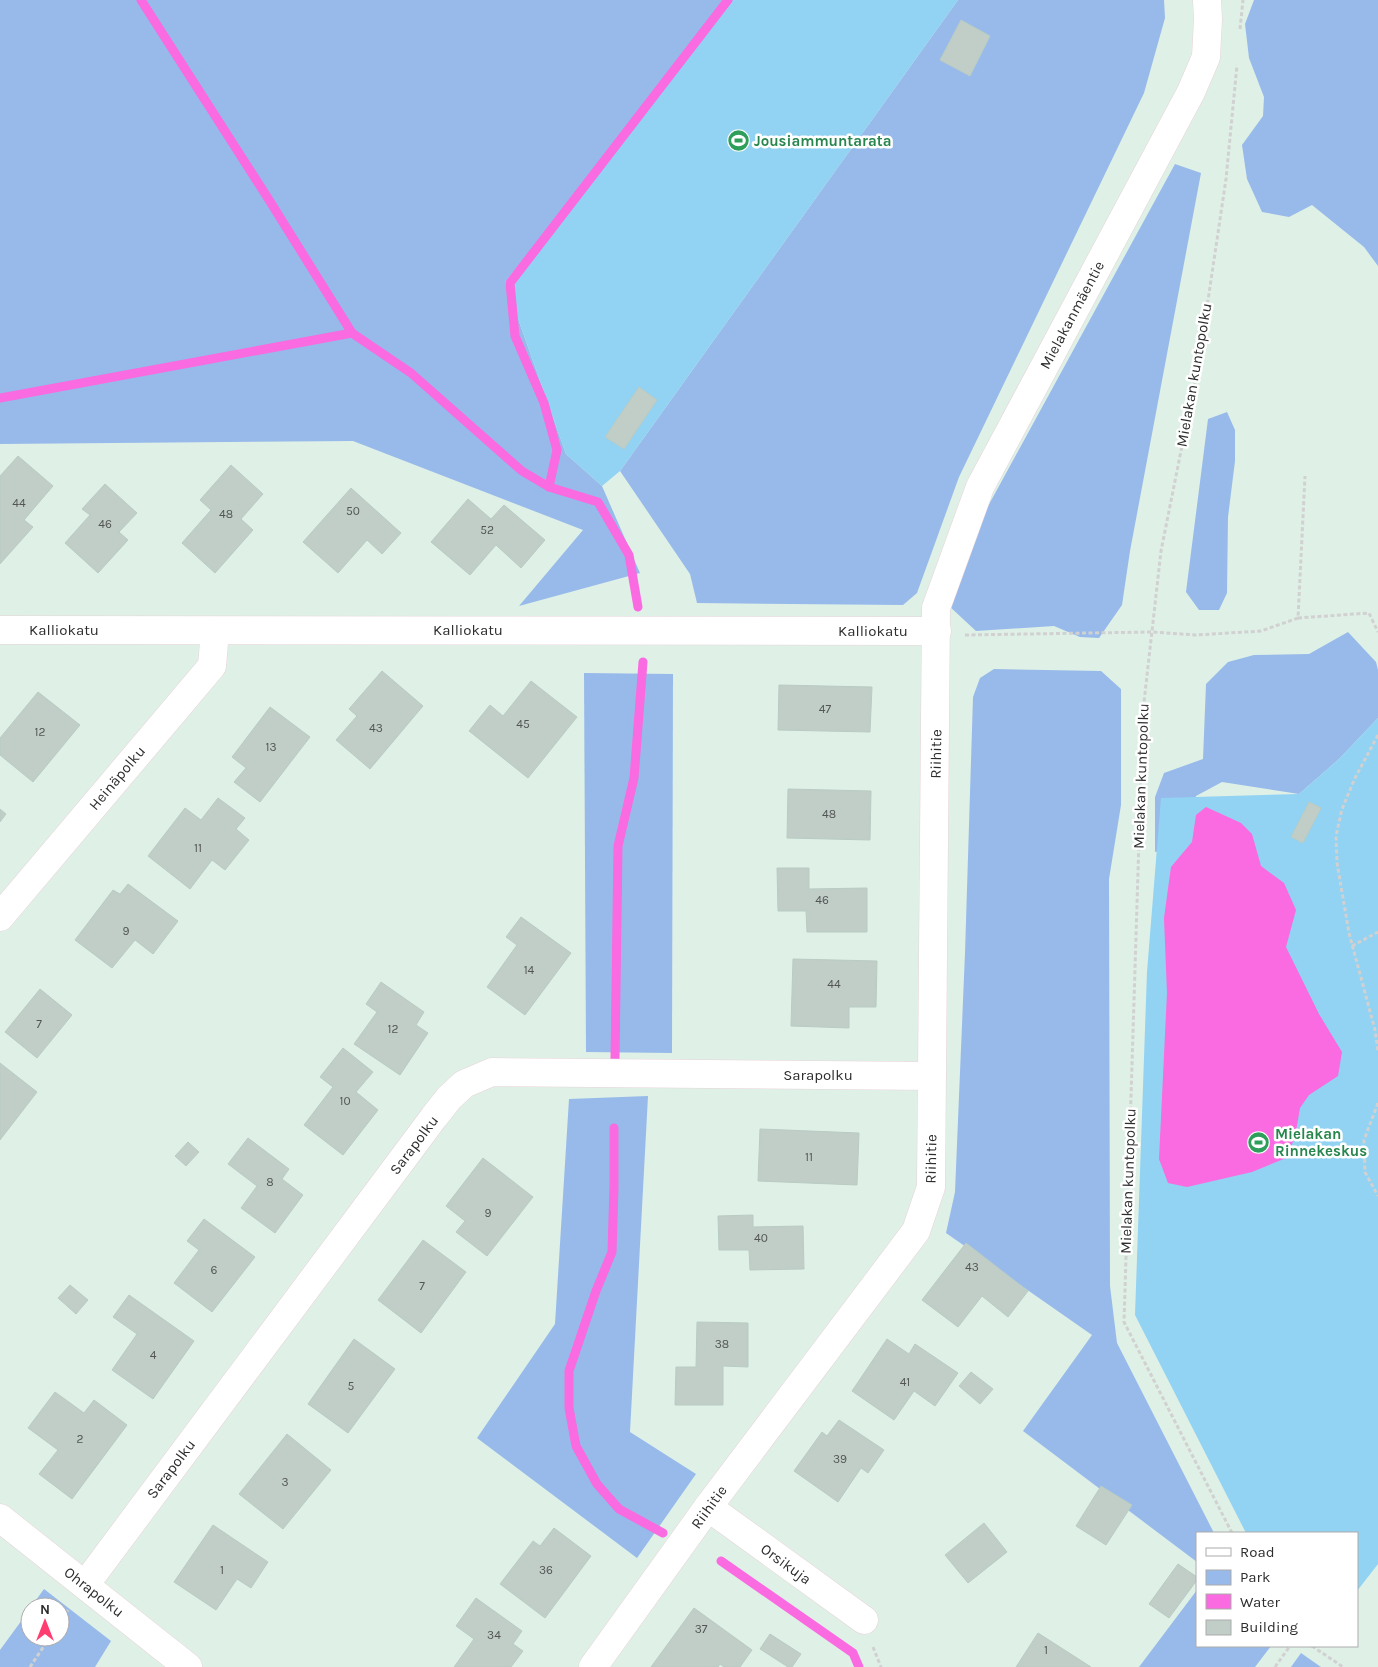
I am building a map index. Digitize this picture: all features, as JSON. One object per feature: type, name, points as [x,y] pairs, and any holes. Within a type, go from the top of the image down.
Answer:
[{"type":"street","name":"Mielakanmäentie","points":[[937,631],[936,608],[980,487],[1191,92],[1206,57],[1207,0]]},
{"type":"street","name":"Kalliokatu","points":[[0,630],[937,631]]},
{"type":"street","name":"Heinäpolku","points":[[0,917],[212,666],[215,631]]},
{"type":"street","name":"Riihitie","points":[[593,1667],[708,1507],[916,1230],[931,1187],[937,631]]},
{"type":"street","name":"Sarapolku","points":[[85,1585],[434,1117],[449,1098],[464,1084],[492,1072],[932,1076]]},
{"type":"street","name":"Orsikuja","points":[[708,1507],[864,1620]]},
{"type":"street","name":"Ohrapolku","points":[[0,1518],[188,1667]]},
{"type":"path","points":[[1240,30],[1242,0]]},
{"type":"path","name":"Mielakan kuntopolku","points":[[1231,1532],[1124,1322],[1143,711],[1161,551],[1198,361],[1226,179],[1237,60]]},
{"type":"path","points":[[1298,618],[1305,476]]},
{"type":"path","points":[[937,631],[958,635],[1152,632],[1196,635],[1260,631],[1298,618],[1369,614],[1378,632]]},
{"type":"path","points":[[1378,735],[1355,778],[1342,809],[1336,836],[1336,863],[1352,946],[1375,1030],[1378,1051]]},
{"type":"path","points":[[1352,946],[1378,932]]},
{"type":"path","points":[[1378,1104],[1364,1140],[1364,1172],[1378,1196]]},
{"type":"path","points":[[30,1667],[43,1647]]},
{"type":"path","points":[[1275,1667],[1289,1647]]},
{"type":"path","points":[[1313,1647],[1343,1667]]},
{"type":"green space","points":[[0,0],[734,0],[505,282],[566,454],[602,486],[640,573],[519,606],[583,530],[353,441],[0,444]]},
{"type":"green space","points":[[958,0],[1164,0],[1165,18],[1144,93],[959,477],[917,593],[903,605],[697,603],[690,574],[620,471]]},
{"type":"green space","points":[[1254,0],[1378,0],[1378,266],[1364,247],[1312,205],[1289,217],[1262,212],[1247,179],[1242,145],[1263,116],[1264,97],[1249,58],[1245,24]]},
{"type":"green space","points":[[1175,164],[1201,173],[1130,551],[1122,605],[1099,638],[1080,637],[1054,626],[976,631],[948,605],[975,530]]},
{"type":"green space","points":[[1227,412],[1235,430],[1235,461],[1228,517],[1227,593],[1219,610],[1199,610],[1186,592],[1208,419]]},
{"type":"green space","points":[[1348,632],[1376,662],[1378,670],[1378,718],[1339,759],[1299,794],[1222,782],[1196,796],[1179,847],[1155,852],[1155,797],[1164,773],[1203,759],[1206,684],[1228,662],[1254,655],[1309,654]]},
{"type":"green space","points":[[994,669],[1101,671],[1121,689],[1121,805],[1109,879],[1110,1286],[1117,1343],[1213,1532],[1196,1532],[1196,1561],[1023,1431],[1092,1335],[946,1233],[955,1192],[973,697],[980,678]]},
{"type":"green space","points":[[584,673],[673,674],[672,1053],[586,1052]]},
{"type":"green space","points":[[648,1096],[630,1432],[696,1474],[637,1558],[477,1438],[555,1324],[569,1099]]},
{"type":"green space","points":[[44,1589],[54,1597],[38,1597]]},
{"type":"green space","points":[[1196,1591],[1196,1647],[1270,1647],[1255,1667],[1139,1667]]},
{"type":"green space","points":[[70,1609],[111,1641],[95,1667],[0,1667],[0,1650],[20,1623],[20,1647],[70,1647]]},
{"type":"green space","points":[[1301,1653],[1321,1667],[1291,1667]]},
{"type":"shaded area","name":"Jousiammuntarata","points":[[734,0],[958,0],[620,471],[602,486],[566,454],[505,282]]},
{"type":"shaded area","name":"Mielakan Rinnekeskus","points":[[1378,718],[1378,1564],[1358,1590],[1358,1532],[1245,1532],[1135,1315],[1147,972],[1161,798],[1299,794],[1339,759]]},
{"type":"water","points":[[1206,807],[1241,823],[1252,834],[1261,866],[1284,883],[1296,910],[1286,947],[1319,1014],[1342,1052],[1338,1076],[1309,1095],[1300,1108],[1295,1137],[1286,1158],[1252,1172],[1187,1187],[1168,1183],[1159,1159],[1167,993],[1164,918],[1171,867],[1192,842],[1196,815]]},
{"type":"building","points":[[961,20],[990,36],[970,76],[940,60]]},
{"type":"building","points":[[639,387],[657,400],[624,449],[605,437]]},
{"type":"building","points":[[18,456],[53,486],[24,520],[33,527],[0,564],[0,476]]},
{"type":"building","points":[[231,465],[263,494],[241,519],[253,530],[215,573],[182,543],[211,510],[200,500]]},
{"type":"building","points":[[105,484],[137,513],[119,532],[128,540],[98,573],[65,543],[90,515],[82,509]]},
{"type":"building","points":[[351,488],[401,533],[382,554],[367,540],[338,573],[303,542]]},
{"type":"building","points":[[468,499],[491,519],[504,505],[545,540],[521,568],[496,545],[470,575],[431,542]]},
{"type":"building","points":[[382,671],[423,706],[370,769],[336,740],[357,716],[349,709]]},
{"type":"building","points":[[531,681],[577,717],[528,778],[469,731],[490,705],[503,716]]},
{"type":"building","points":[[779,685],[872,687],[870,732],[778,730]]},
{"type":"building","points":[[38,692],[80,725],[33,782],[0,755],[0,738]]},
{"type":"building","points":[[270,707],[310,737],[260,802],[234,782],[246,768],[232,757]]},
{"type":"building","points":[[788,789],[871,791],[870,840],[787,838]]},
{"type":"building","points":[[218,798],[245,818],[236,829],[249,840],[225,870],[212,860],[190,889],[148,856],[185,808],[201,820]]},
{"type":"building","points":[[1309,802],[1321,808],[1303,843],[1291,837]]},
{"type":"building","points":[[0,809],[6,814],[0,822]]},
{"type":"building","points":[[777,868],[809,868],[809,889],[867,888],[867,932],[807,932],[806,911],[778,911]]},
{"type":"building","points":[[128,884],[178,921],[153,954],[135,940],[112,968],[75,940],[113,890],[120,894]]},
{"type":"building","points":[[521,917],[571,953],[525,1015],[487,987],[517,945],[506,937]]},
{"type":"building","points":[[793,959],[877,961],[876,1007],[849,1007],[849,1028],[791,1026]]},
{"type":"building","points":[[381,982],[424,1012],[416,1025],[428,1033],[400,1075],[354,1044],[377,1012],[366,1004]]},
{"type":"building","points":[[40,989],[72,1015],[37,1058],[5,1032]]},
{"type":"building","points":[[343,1048],[373,1072],[356,1092],[378,1110],[343,1155],[304,1125],[333,1087],[320,1077]]},
{"type":"building","points":[[0,1063],[37,1092],[0,1140]]},
{"type":"building","points":[[760,1129],[859,1133],[857,1185],[758,1181]]},
{"type":"building","points":[[248,1138],[289,1169],[282,1179],[303,1195],[275,1233],[241,1208],[257,1186],[228,1164]]},
{"type":"building","points":[[188,1142],[199,1152],[186,1166],[175,1156]]},
{"type":"building","points":[[483,1158],[533,1197],[487,1256],[456,1232],[465,1221],[446,1206]]},
{"type":"building","points":[[753,1215],[753,1227],[803,1226],[804,1269],[750,1270],[749,1250],[719,1250],[718,1216]]},
{"type":"building","points":[[204,1219],[255,1257],[212,1312],[174,1283],[199,1250],[187,1241]]},
{"type":"building","points":[[423,1240],[466,1272],[421,1333],[378,1300]]},
{"type":"building","points":[[966,1243],[1028,1291],[1008,1317],[982,1296],[958,1327],[922,1300]]},
{"type":"building","points":[[70,1285],[88,1300],[76,1314],[58,1298]]},
{"type":"building","points":[[129,1295],[194,1341],[153,1399],[112,1370],[137,1334],[113,1317]]},
{"type":"building","points":[[697,1322],[748,1323],[748,1367],[723,1366],[723,1405],[675,1405],[676,1367],[696,1367]]},
{"type":"building","points":[[354,1339],[395,1369],[348,1433],[308,1404]]},
{"type":"building","points":[[887,1339],[909,1354],[915,1344],[958,1373],[935,1406],[914,1391],[894,1420],[852,1391]]},
{"type":"building","points":[[971,1372],[993,1389],[980,1404],[959,1386]]},
{"type":"building","points":[[55,1392],[84,1413],[94,1400],[127,1425],[72,1499],[39,1474],[58,1450],[28,1428]]},
{"type":"building","points":[[839,1420],[884,1450],[868,1473],[861,1468],[838,1502],[794,1471],[822,1432],[827,1436]]},
{"type":"building","points":[[287,1434],[331,1470],[283,1529],[239,1494]]},
{"type":"building","points":[[1101,1486],[1132,1505],[1106,1545],[1076,1526]]},
{"type":"building","points":[[984,1523],[1007,1552],[968,1583],[945,1555]]},
{"type":"building","points":[[213,1525],[268,1562],[251,1588],[237,1579],[216,1610],[174,1582]]},
{"type":"building","points":[[554,1528],[591,1556],[545,1618],[500,1584],[533,1541],[540,1546]]},
{"type":"building","points":[[1178,1564],[1196,1576],[1196,1581],[1169,1618],[1149,1604]]},
{"type":"building","points":[[476,1598],[522,1631],[513,1644],[523,1651],[511,1667],[454,1667],[474,1639],[456,1626]]},
{"type":"building","points":[[694,1608],[752,1650],[740,1667],[724,1667],[720,1664],[718,1667],[651,1667]]},
{"type":"building","points":[[1038,1633],[1091,1667],[1016,1667]]},
{"type":"building","points":[[770,1634],[801,1654],[792,1667],[788,1667],[760,1649]]},
{"type":"waterway","points":[[141,0],[352,333]]},
{"type":"waterway","points":[[549,487],[557,450],[544,403],[515,336],[510,283],[728,0]]},
{"type":"waterway","points":[[0,398],[352,333],[411,373],[522,471],[549,487],[598,502],[629,555],[638,607]]},
{"type":"waterway","points":[[615,1059],[618,846],[634,778],[643,662]]},
{"type":"waterway","points":[[614,1128],[612,1252],[596,1291],[569,1371],[569,1408],[576,1446],[597,1484],[619,1509],[663,1533]]},
{"type":"waterway","points":[[721,1561],[853,1653],[859,1667]]},
{"type":"place","name":"Jousiammuntarata","points":[[738,141]]},
{"type":"place","name":"Mielakan Rinnekeskus","points":[[1259,1143]]}]
